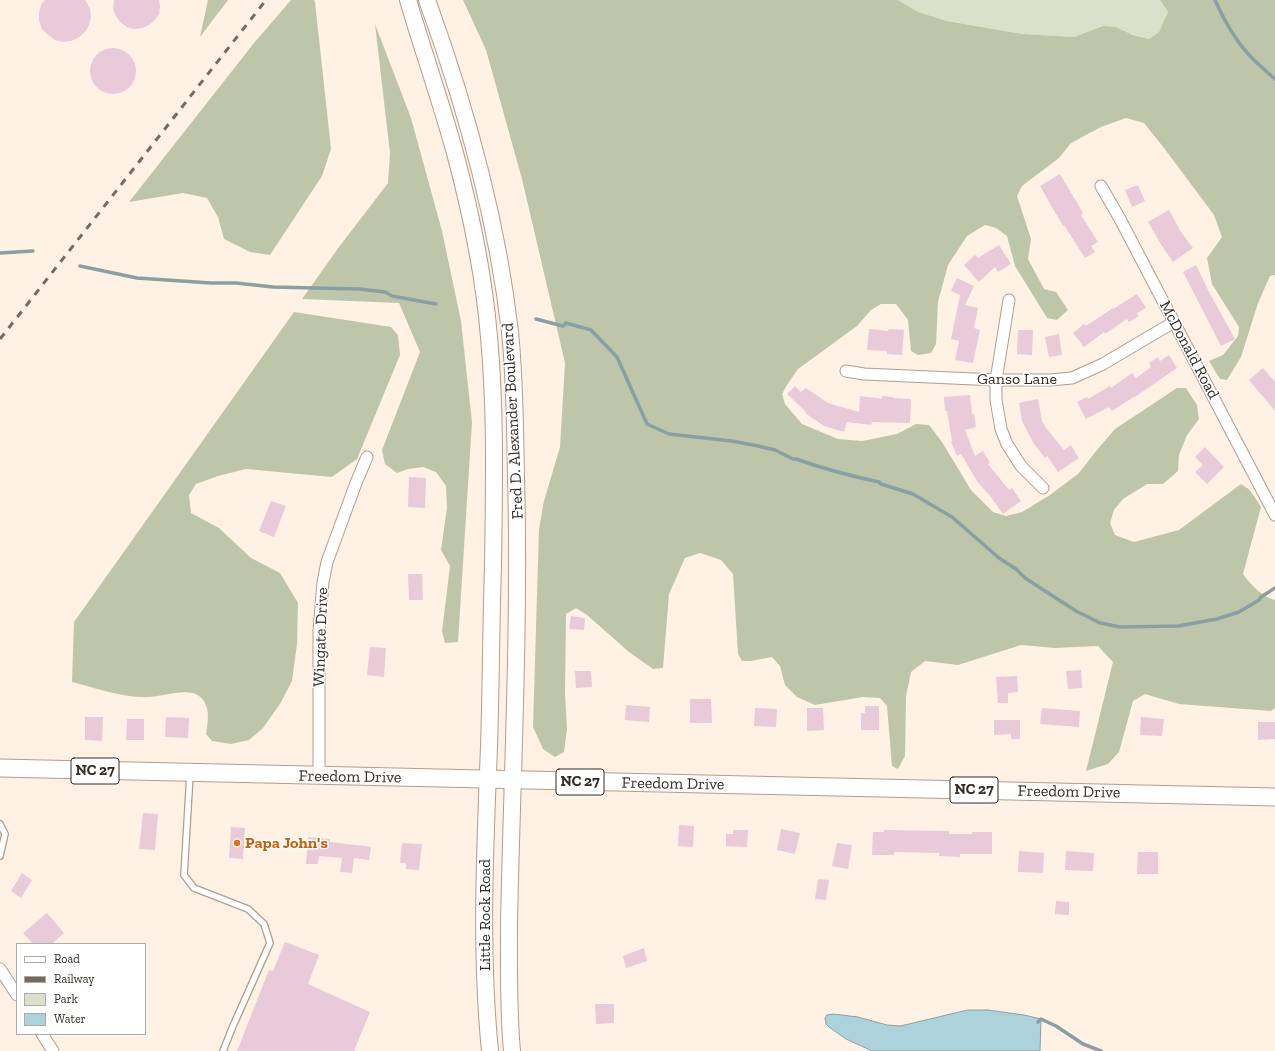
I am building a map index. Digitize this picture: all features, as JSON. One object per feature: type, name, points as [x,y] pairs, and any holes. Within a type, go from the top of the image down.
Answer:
[{"type":"main road","name":"Fred D. Alexander Boulevard","points":[[408,0],[455,153],[476,244],[490,338],[495,445],[487,780]]},
{"type":"main road","name":"Fred D. Alexander Boulevard","points":[[427,0],[444,46],[484,188],[496,242],[510,332],[514,380],[518,539],[512,780]]},
{"type":"main road","name":"Freedom Drive","points":[[0,768],[487,780],[1275,796]]},
{"type":"main road","name":"Little Rock Road","points":[[487,780],[484,874],[484,976],[490,1051]]},
{"type":"main road","name":"Little Rock Road","points":[[512,780],[509,980],[512,1051]]},
{"type":"street","name":"McDonald Road","points":[[1101,186],[1274,510]]},
{"type":"street","points":[[1009,300],[996,380],[996,400],[1001,429],[1007,444],[1021,466],[1043,488]]},
{"type":"street","name":"Ganso Lane","points":[[846,371],[864,374],[996,380],[1050,380],[1072,378],[1103,364],[1174,322]]},
{"type":"street","name":"Wingate Drive","points":[[319,776],[319,631],[323,582],[327,562],[366,457]]},
{"type":"street","points":[[0,969],[16,993]]},
{"type":"street","points":[[43,1035],[53,1051]]},
{"type":"lane","points":[[190,773],[184,875],[194,888],[248,909],[264,924],[270,943],[223,1051]]},
{"type":"lane","points":[[0,824],[5,834],[0,856]]},
{"type":"green space","points":[[208,0],[228,0],[200,37]]},
{"type":"green space","points":[[291,0],[314,0],[315,2],[331,149],[322,176],[270,255],[250,252],[224,239],[218,217],[207,198],[183,193],[129,202],[254,43]]},
{"type":"green space","points":[[463,0],[898,0],[918,12],[947,21],[1022,34],[1074,37],[1103,26],[1115,27],[1133,35],[1149,39],[1159,32],[1168,12],[1160,0],[1275,0],[1275,275],[1270,276],[1258,303],[1241,357],[1227,380],[1220,379],[1209,361],[1223,355],[1238,336],[1239,327],[1212,284],[1207,258],[1222,237],[1214,215],[1144,123],[1126,118],[1101,127],[1071,143],[1059,158],[1022,186],[1017,196],[1031,239],[1028,259],[1044,289],[1056,292],[1068,310],[1057,320],[1047,318],[1015,266],[1007,236],[996,228],[985,225],[967,236],[948,265],[938,302],[936,344],[931,353],[918,355],[911,351],[908,320],[896,304],[881,304],[871,310],[857,326],[798,369],[782,394],[785,404],[802,424],[838,439],[862,441],[897,434],[916,424],[929,425],[942,442],[971,490],[993,512],[1006,516],[1022,512],[1050,495],[1078,474],[1115,429],[1177,388],[1186,388],[1197,405],[1199,419],[1187,435],[1179,455],[1178,471],[1163,484],[1147,484],[1123,499],[1114,510],[1110,523],[1115,535],[1134,542],[1179,530],[1241,484],[1250,490],[1261,507],[1243,574],[1257,590],[1275,600],[1275,708],[1271,711],[1179,704],[1145,694],[1133,701],[1119,752],[1108,764],[1086,771],[1113,662],[1098,646],[1055,648],[1021,645],[958,665],[925,661],[911,672],[906,696],[905,756],[898,769],[892,766],[887,706],[880,698],[863,697],[815,705],[797,697],[785,685],[780,666],[772,657],[742,661],[738,654],[733,574],[721,560],[700,553],[685,558],[669,594],[663,668],[653,669],[629,652],[587,615],[576,608],[566,614],[565,693],[567,729],[564,752],[555,757],[543,749],[533,727],[539,529],[544,501],[560,447],[565,363],[522,179],[486,50]]},
{"type":"green space","points":[[898,0],[1160,0],[1168,12],[1159,32],[1149,39],[1103,26],[1074,37],[1022,34],[947,21],[918,12]]},
{"type":"green space","points":[[375,24],[411,118],[442,231],[461,321],[472,422],[458,642],[445,643],[442,631],[450,566],[441,550],[447,508],[446,486],[436,472],[423,467],[408,469],[397,473],[385,464],[382,450],[420,352],[399,303],[302,299],[339,247],[388,183],[390,153]]},
{"type":"green space","points":[[294,312],[391,327],[398,335],[400,355],[357,459],[332,477],[246,469],[218,476],[196,484],[189,495],[191,513],[219,528],[251,558],[280,573],[298,603],[297,644],[292,681],[280,704],[263,728],[249,740],[231,744],[212,741],[206,734],[207,709],[203,700],[194,693],[181,692],[153,697],[138,697],[109,692],[72,682],[74,622]]},
{"type":"water","points":[[968,1010],[988,1010],[1041,1019],[1040,1051],[872,1051],[846,1039],[826,1024],[825,1018],[827,1015],[833,1014],[858,1017],[887,1025],[900,1026]]},
{"type":"building","points":[[45,0],[85,0],[90,8],[91,17],[85,32],[78,38],[63,42],[55,40],[48,35],[42,29],[39,21],[41,5]]},
{"type":"building","points":[[114,0],[159,0],[159,14],[149,25],[142,28],[134,29],[127,27],[120,22],[116,16],[113,9]]},
{"type":"building","points":[[108,48],[118,48],[126,52],[132,58],[136,66],[136,76],[132,84],[126,90],[118,94],[108,94],[100,90],[94,84],[90,76],[90,66],[94,58],[100,52]]},
{"type":"building","points":[[1060,174],[1083,213],[1081,215],[1098,242],[1091,246],[1095,252],[1085,258],[1064,225],[1063,226],[1040,186]]},
{"type":"building","points":[[1138,185],[1145,201],[1132,207],[1125,190]]},
{"type":"building","points":[[1169,210],[1181,232],[1193,248],[1173,262],[1148,222]]},
{"type":"building","points":[[999,245],[1011,264],[998,272],[995,267],[979,282],[964,265],[975,255],[978,258]]},
{"type":"building","points":[[1196,265],[1235,339],[1221,346],[1183,272]]},
{"type":"building","points":[[957,278],[974,286],[965,305],[978,308],[974,328],[980,330],[973,363],[955,360],[959,341],[951,339],[960,295],[951,291]]},
{"type":"building","points":[[1137,294],[1146,308],[1137,313],[1139,316],[1129,322],[1127,319],[1105,334],[1104,332],[1084,347],[1073,333],[1084,324],[1086,326]]},
{"type":"building","points":[[869,329],[888,331],[889,329],[904,330],[902,355],[887,354],[887,351],[867,350]]},
{"type":"building","points":[[1018,330],[1033,330],[1032,355],[1017,354]]},
{"type":"building","points":[[1059,334],[1062,355],[1049,357],[1045,337]]},
{"type":"building","points":[[1169,355],[1177,368],[1112,411],[1109,407],[1086,419],[1077,402],[1087,397],[1088,399],[1110,386],[1111,388],[1132,373],[1136,378],[1151,367],[1149,363],[1158,357],[1160,361]]},
{"type":"building","points":[[1263,368],[1275,382],[1275,411],[1249,380]]},
{"type":"building","points":[[795,386],[801,392],[806,388],[828,403],[859,412],[860,396],[882,399],[882,396],[911,399],[910,423],[872,422],[871,425],[847,422],[844,432],[824,426],[805,413],[806,412],[787,394]]},
{"type":"building","points":[[970,395],[972,414],[974,414],[976,427],[965,430],[975,456],[983,451],[990,463],[988,464],[1009,490],[1012,488],[1021,501],[1003,514],[988,493],[977,481],[961,454],[957,456],[951,442],[944,397]]},
{"type":"building","points":[[1038,399],[1042,421],[1046,428],[1064,450],[1071,445],[1079,458],[1058,472],[1047,456],[1045,458],[1034,444],[1022,421],[1019,403]]},
{"type":"building","points":[[1205,447],[1224,467],[1207,484],[1195,472],[1203,465],[1195,457]]},
{"type":"building","points":[[409,477],[426,478],[425,508],[408,507]]},
{"type":"building","points":[[271,501],[286,506],[274,537],[259,531]]},
{"type":"building","points":[[408,574],[422,574],[423,600],[409,600]]},
{"type":"building","points":[[571,616],[585,618],[584,630],[569,629]]},
{"type":"building","points":[[370,647],[386,648],[384,677],[367,675]]},
{"type":"building","points":[[1081,670],[1082,688],[1068,689],[1066,671]]},
{"type":"building","points":[[575,671],[591,671],[592,687],[576,688]]},
{"type":"building","points":[[1017,676],[1018,692],[1008,693],[1008,703],[998,703],[996,677]]},
{"type":"building","points":[[690,699],[711,699],[712,723],[690,723]]},
{"type":"building","points":[[626,705],[650,707],[649,722],[625,720]]},
{"type":"building","points":[[865,706],[879,706],[879,730],[861,730],[861,713],[865,713]]},
{"type":"building","points":[[755,708],[777,709],[776,727],[754,726]]},
{"type":"building","points":[[807,708],[823,708],[824,730],[807,731]]},
{"type":"building","points":[[1042,708],[1080,711],[1079,727],[1040,724]]},
{"type":"building","points":[[85,717],[103,717],[102,741],[85,740]]},
{"type":"building","points":[[166,717],[189,718],[188,738],[165,737]]},
{"type":"building","points":[[1141,717],[1164,719],[1162,736],[1140,735]]},
{"type":"building","points":[[127,719],[144,719],[144,740],[126,740]]},
{"type":"building","points":[[994,720],[1020,720],[1020,739],[1011,739],[1011,734],[994,735]]},
{"type":"building","points":[[1258,722],[1275,722],[1275,739],[1258,740]]},
{"type":"building","points":[[143,813],[158,814],[155,850],[139,849]]},
{"type":"building","points":[[679,825],[694,826],[693,847],[678,846]]},
{"type":"building","name":"Papa John's","points":[[231,827],[245,828],[243,859],[229,858]]},
{"type":"building","points":[[781,829],[800,833],[795,854],[777,850]]},
{"type":"building","points":[[733,830],[748,830],[747,847],[726,846],[726,834],[733,834]]},
{"type":"building","points":[[884,830],[949,831],[949,834],[992,832],[992,854],[960,854],[960,857],[939,856],[939,853],[894,852],[894,855],[872,855],[873,832],[884,832]]},
{"type":"building","points":[[308,837],[330,839],[330,842],[371,847],[369,860],[354,858],[352,873],[340,872],[342,858],[319,856],[318,864],[306,864]]},
{"type":"building","points":[[402,843],[422,844],[419,870],[406,869],[406,863],[400,863]]},
{"type":"building","points":[[837,843],[852,845],[848,869],[832,866]]},
{"type":"building","points":[[1019,851],[1044,853],[1043,873],[1018,872]]},
{"type":"building","points":[[1066,851],[1094,853],[1093,871],[1065,870]]},
{"type":"building","points":[[1138,852],[1158,852],[1158,874],[1137,874]]},
{"type":"building","points":[[22,873],[32,880],[21,898],[11,891]]},
{"type":"building","points":[[818,879],[829,880],[826,900],[815,899]]},
{"type":"building","points":[[1056,901],[1069,902],[1069,915],[1055,914]]},
{"type":"building","points":[[47,913],[64,933],[53,943],[32,943],[23,933]]},
{"type":"building","points":[[285,942],[319,955],[308,984],[370,1012],[354,1051],[237,1051],[269,970],[273,971]]},
{"type":"building","points":[[644,948],[647,961],[626,968],[623,956]]},
{"type":"building","points":[[595,1004],[614,1004],[614,1023],[596,1024]]},
{"type":"waterway","points":[[1215,0],[1226,23],[1241,45],[1252,58],[1275,79]]},
{"type":"waterway","points":[[0,253],[33,251]]},
{"type":"waterway","points":[[80,266],[137,278],[211,283],[236,283],[273,287],[359,289],[385,292],[392,296],[436,304]]},
{"type":"waterway","points":[[536,319],[563,326],[566,323],[591,330],[617,357],[647,424],[669,434],[732,441],[775,450],[793,459],[879,482],[881,484],[913,494],[952,517],[999,558],[1016,569],[1025,578],[1076,611],[1100,623],[1120,627],[1178,626],[1217,619],[1239,612],[1275,588]]},
{"type":"waterway","points":[[1038,1022],[1041,1019],[1056,1026],[1083,1044],[1101,1051]]},
{"type":"railway","points":[[0,339],[266,0]]},
{"type":"place","name":"Papa John's","points":[[237,843]]}]
